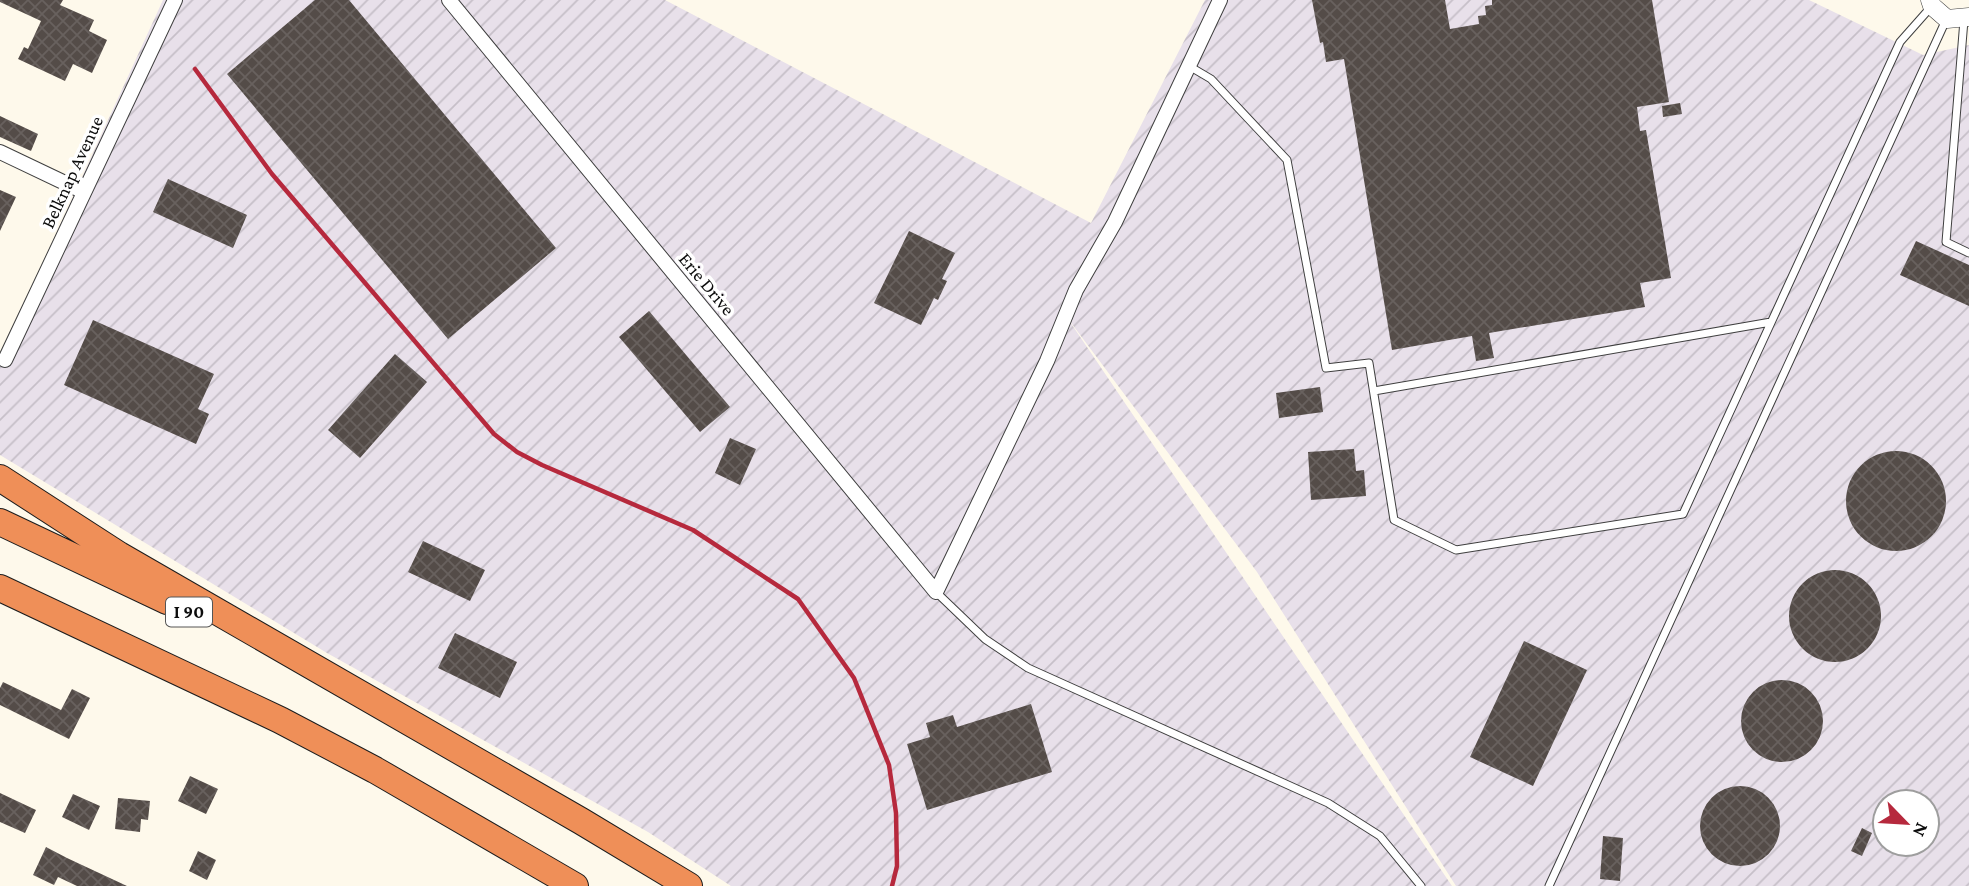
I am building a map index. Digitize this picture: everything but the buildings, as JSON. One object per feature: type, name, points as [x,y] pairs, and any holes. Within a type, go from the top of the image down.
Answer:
[{"type":"highway","points":[[0,478],[119,555],[376,704]]},
{"type":"highway","name":"I 90","points":[[0,522],[376,704],[689,886]]},
{"type":"highway","points":[[0,588],[280,720],[387,777],[575,886]]},
{"type":"highway","points":[[0,605],[280,720]]},
{"type":"street","name":"Belknap Avenue","points":[[5,360],[175,0]]},
{"type":"street","name":"Erie Drive","points":[[449,0],[936,592]]},
{"type":"street","points":[[936,592],[1048,361],[1076,290],[1115,222],[1220,0]]},
{"type":"street","points":[[1931,3],[1960,18]]},
{"type":"street","points":[[0,152],[84,192]]},
{"type":"lane","points":[[1189,66],[1211,79],[1287,160],[1326,368],[1369,363],[1394,520],[1456,550],[1683,514],[1900,42],[1931,3]]},
{"type":"lane","points":[[1960,18],[1946,242],[1969,253]]},
{"type":"lane","points":[[1549,886],[1960,18]]},
{"type":"lane","points":[[1374,391],[1771,322]]},
{"type":"lane","points":[[936,592],[985,639],[1028,668],[1328,803],[1380,836],[1421,886]]},
{"type":"shaded area","points":[[163,0],[665,0],[1091,223],[1205,0],[1809,0],[1923,55],[1969,45],[1969,886],[1456,886],[1257,572],[1066,316],[1452,886],[731,886],[648,832],[327,653],[0,455],[0,356]]},
{"type":"railway","points":[[195,69],[272,174],[494,434],[517,452],[542,465],[693,530],[798,599],[854,678],[889,765],[896,813],[897,866],[892,886]]}]
